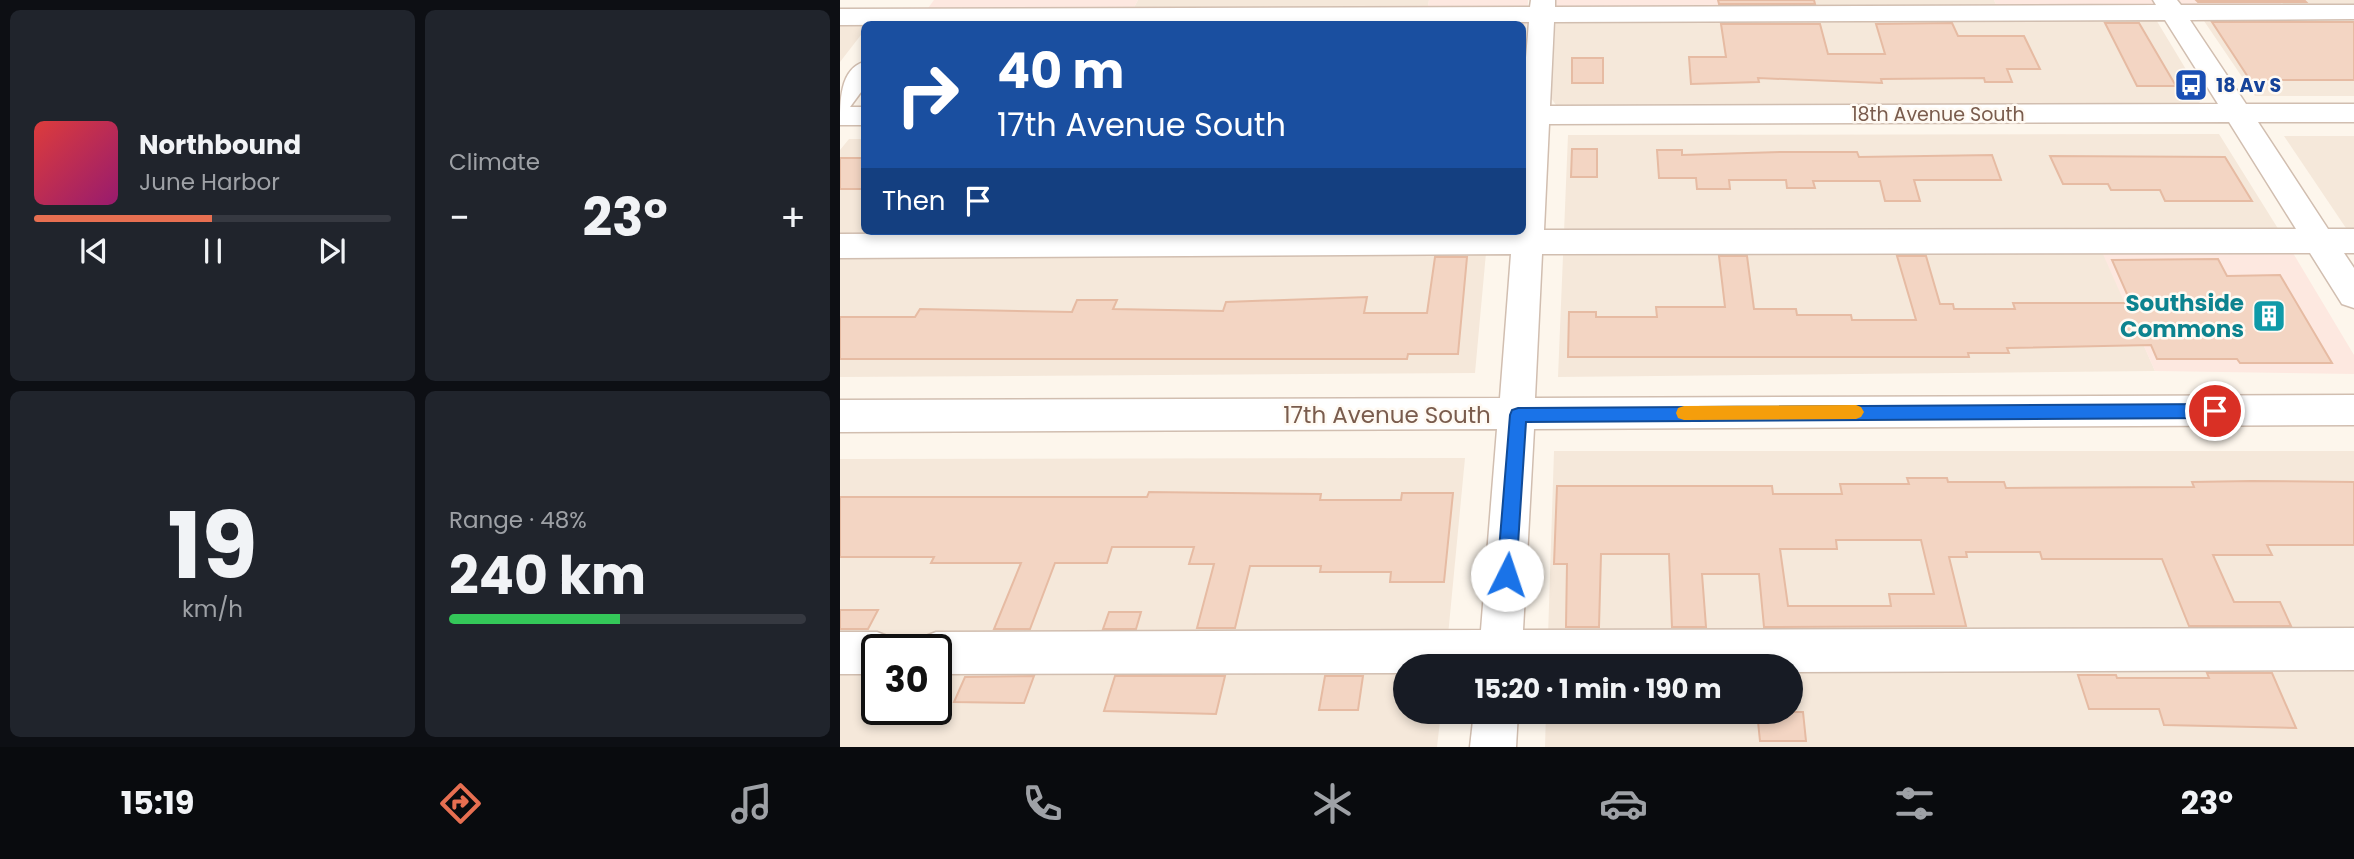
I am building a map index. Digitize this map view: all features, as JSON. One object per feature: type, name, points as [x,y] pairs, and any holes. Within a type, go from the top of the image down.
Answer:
[{"type":"street","points":[[840,4],[911,11]]},
{"type":"street","points":[[840,18],[911,11],[1542,8],[2169,6],[2354,12]]},
{"type":"street","points":[[2169,6],[2354,295]]},
{"type":"street","points":[[1501,654],[1527,242],[1529,115],[1542,8]]},
{"type":"street","points":[[840,102],[861,74]]},
{"type":"street","name":"18th Avenue South","points":[[1529,115],[2354,113]]},
{"type":"street","points":[[840,116],[861,116]]},
{"type":"street","points":[[840,246],[2354,241]]},
{"type":"street","name":"17th Avenue South","points":[[840,416],[2354,410]]},
{"type":"street","points":[[1803,655],[2354,649]]},
{"type":"street","points":[[840,653],[861,653]]},
{"type":"street","points":[[952,653],[1393,658]]},
{"type":"street","points":[[1493,747],[1495,724]]},
{"type":"shaded area","points":[[934,0],[1138,0],[1127,21],[918,21]]},
{"type":"shaded area","points":[[1138,0],[1429,0],[1426,21],[1127,21]]},
{"type":"shaded area","points":[[1429,0],[1528,0],[1527,24],[1526,21],[1426,21]]},
{"type":"shaded area","points":[[1556,0],[1756,0],[1758,15],[1556,14]]},
{"type":"shaded area","points":[[1756,0],[1994,0],[2000,13],[2152,13],[2202,96],[2200,102],[2193,106],[1563,107],[1556,105],[1551,98],[1556,14],[1758,15]]},
{"type":"shaded area","points":[[1994,0],[2278,0],[2287,11],[2000,13]]},
{"type":"shaded area","points":[[2280,0],[2354,0],[2354,96],[2255,96],[2202,18],[2293,17]]},
{"type":"shaded area","points":[[840,21],[861,24],[861,35],[840,62]]},
{"type":"shaded area","points":[[2219,134],[2287,243],[2099,243],[2155,371],[1558,377],[1568,135]]},
{"type":"shaded area","points":[[2284,136],[2354,136],[2354,240]]},
{"type":"shaded area","points":[[849,139],[861,139],[861,235],[1488,235],[1475,373],[840,377],[840,150]]},
{"type":"shaded area","points":[[2098,243],[2287,243],[2354,355],[2354,374],[2155,371]]},
{"type":"shaded area","points":[[1554,451],[2354,451],[2354,747],[1545,747],[1546,724],[1803,724],[1803,654],[1547,654]]},
{"type":"shaded area","points":[[1465,458],[1446,654],[1393,654],[1393,724],[1440,724],[1437,747],[840,747],[840,459]]},
{"type":"building","points":[[1718,0],[1814,0],[1815,4],[1719,4]]},
{"type":"building","points":[[2196,0],[2304,0],[2306,2],[2198,2]]},
{"type":"building","points":[[2212,22],[2354,22],[2354,80],[2250,80]]},
{"type":"building","points":[[1952,23],[1958,36],[2024,36],[2040,69],[2007,69],[2012,82],[1985,82],[1984,78],[1881,79],[1882,83],[1758,78],[1759,82],[1691,84],[1689,57],[1726,57],[1721,24],[1820,24],[1828,54],[1885,54],[1876,24]]},
{"type":"building","points":[[2105,23],[2139,23],[2176,86],[2137,86]]},
{"type":"building","points":[[1572,58],[1603,58],[1603,83],[1572,83]]},
{"type":"building","points":[[1572,149],[1597,149],[1597,177],[1571,177]]},
{"type":"building","points":[[1657,150],[1682,150],[1682,155],[1857,152],[1859,157],[1992,155],[2001,180],[1914,180],[1920,201],[1885,201],[1880,181],[1813,181],[1815,188],[1787,188],[1786,180],[1729,180],[1730,189],[1697,189],[1696,178],[1659,178]]},
{"type":"building","points":[[2050,156],[2225,157],[2252,201],[2165,201],[2160,190],[2111,190],[2108,184],[2063,184]]},
{"type":"building","points":[[840,158],[861,158],[861,189],[840,189]]},
{"type":"building","points":[[1719,256],[1747,256],[1754,309],[1796,309],[1797,315],[1851,315],[1852,320],[1916,320],[1897,256],[1926,256],[1940,304],[1953,304],[1954,309],[2015,309],[2013,303],[2131,303],[2112,260],[2218,259],[2227,276],[2280,275],[2332,363],[2240,363],[2237,359],[2157,359],[2151,345],[2007,348],[2009,353],[1968,353],[1969,357],[1568,357],[1569,312],[1596,312],[1596,317],[1657,317],[1656,307],[1725,307]]},
{"type":"building","points":[[1435,257],[1467,257],[1458,354],[1408,354],[1407,359],[840,359],[840,317],[915,317],[920,309],[1072,312],[1077,300],[1117,300],[1113,309],[1223,311],[1226,302],[1367,297],[1364,313],[1427,313]]},
{"type":"building","points":[[1907,478],[1947,478],[1948,482],[2004,482],[2006,488],[2194,487],[2192,482],[2354,482],[2354,545],[2267,545],[2272,555],[2213,555],[2234,602],[2280,602],[2291,626],[2189,626],[2162,559],[2042,559],[2040,552],[1966,552],[1967,557],[1949,557],[1966,626],[1764,627],[1759,574],[1702,574],[1706,627],[1672,627],[1669,554],[1601,554],[1599,627],[1566,627],[1567,564],[1554,564],[1557,486],[1772,486],[1773,494],[1842,494],[1840,484],[1909,484]],"holes":[[[1836,540],[1921,540],[1934,594],[1889,594],[1891,606],[1788,606],[1780,549],[1837,549]]]},
{"type":"building","points":[[1149,492],[1321,494],[1320,500],[1401,500],[1402,493],[1453,493],[1444,582],[1390,582],[1391,572],[1320,572],[1321,566],[1250,566],[1235,628],[1197,628],[1214,564],[1189,564],[1194,547],[1112,547],[1107,563],[1055,563],[1030,629],[994,629],[1021,563],[931,563],[934,557],[840,557],[840,497],[1147,497]]},
{"type":"building","points":[[840,610],[878,610],[868,629],[840,629]]},
{"type":"building","points":[[1109,612],[1141,612],[1136,629],[1103,629]]},
{"type":"building","points":[[2207,673],[2272,673],[2296,728],[2164,725],[2159,709],[2089,709],[2078,675],[2116,675],[2117,678],[2209,678]]},
{"type":"building","points":[[1034,676],[1024,703],[954,702],[965,677]]},
{"type":"building","points":[[1115,676],[1225,676],[1216,714],[1104,711]]},
{"type":"building","points":[[1325,676],[1363,676],[1358,710],[1319,710]]},
{"type":"building","points":[[1803,712],[1806,741],[1760,741],[1758,724],[1803,724]]},
{"type":"slow traffic","points":[[1684,413],[1856,412]]},
{"type":"place","name":"18 Av S","points":[[2191,85]]},
{"type":"place","name":"Southside Commons","points":[[2269,316]]},
{"type":"route","points":[[1507,575],[1518,415],[2215,411]]}]
